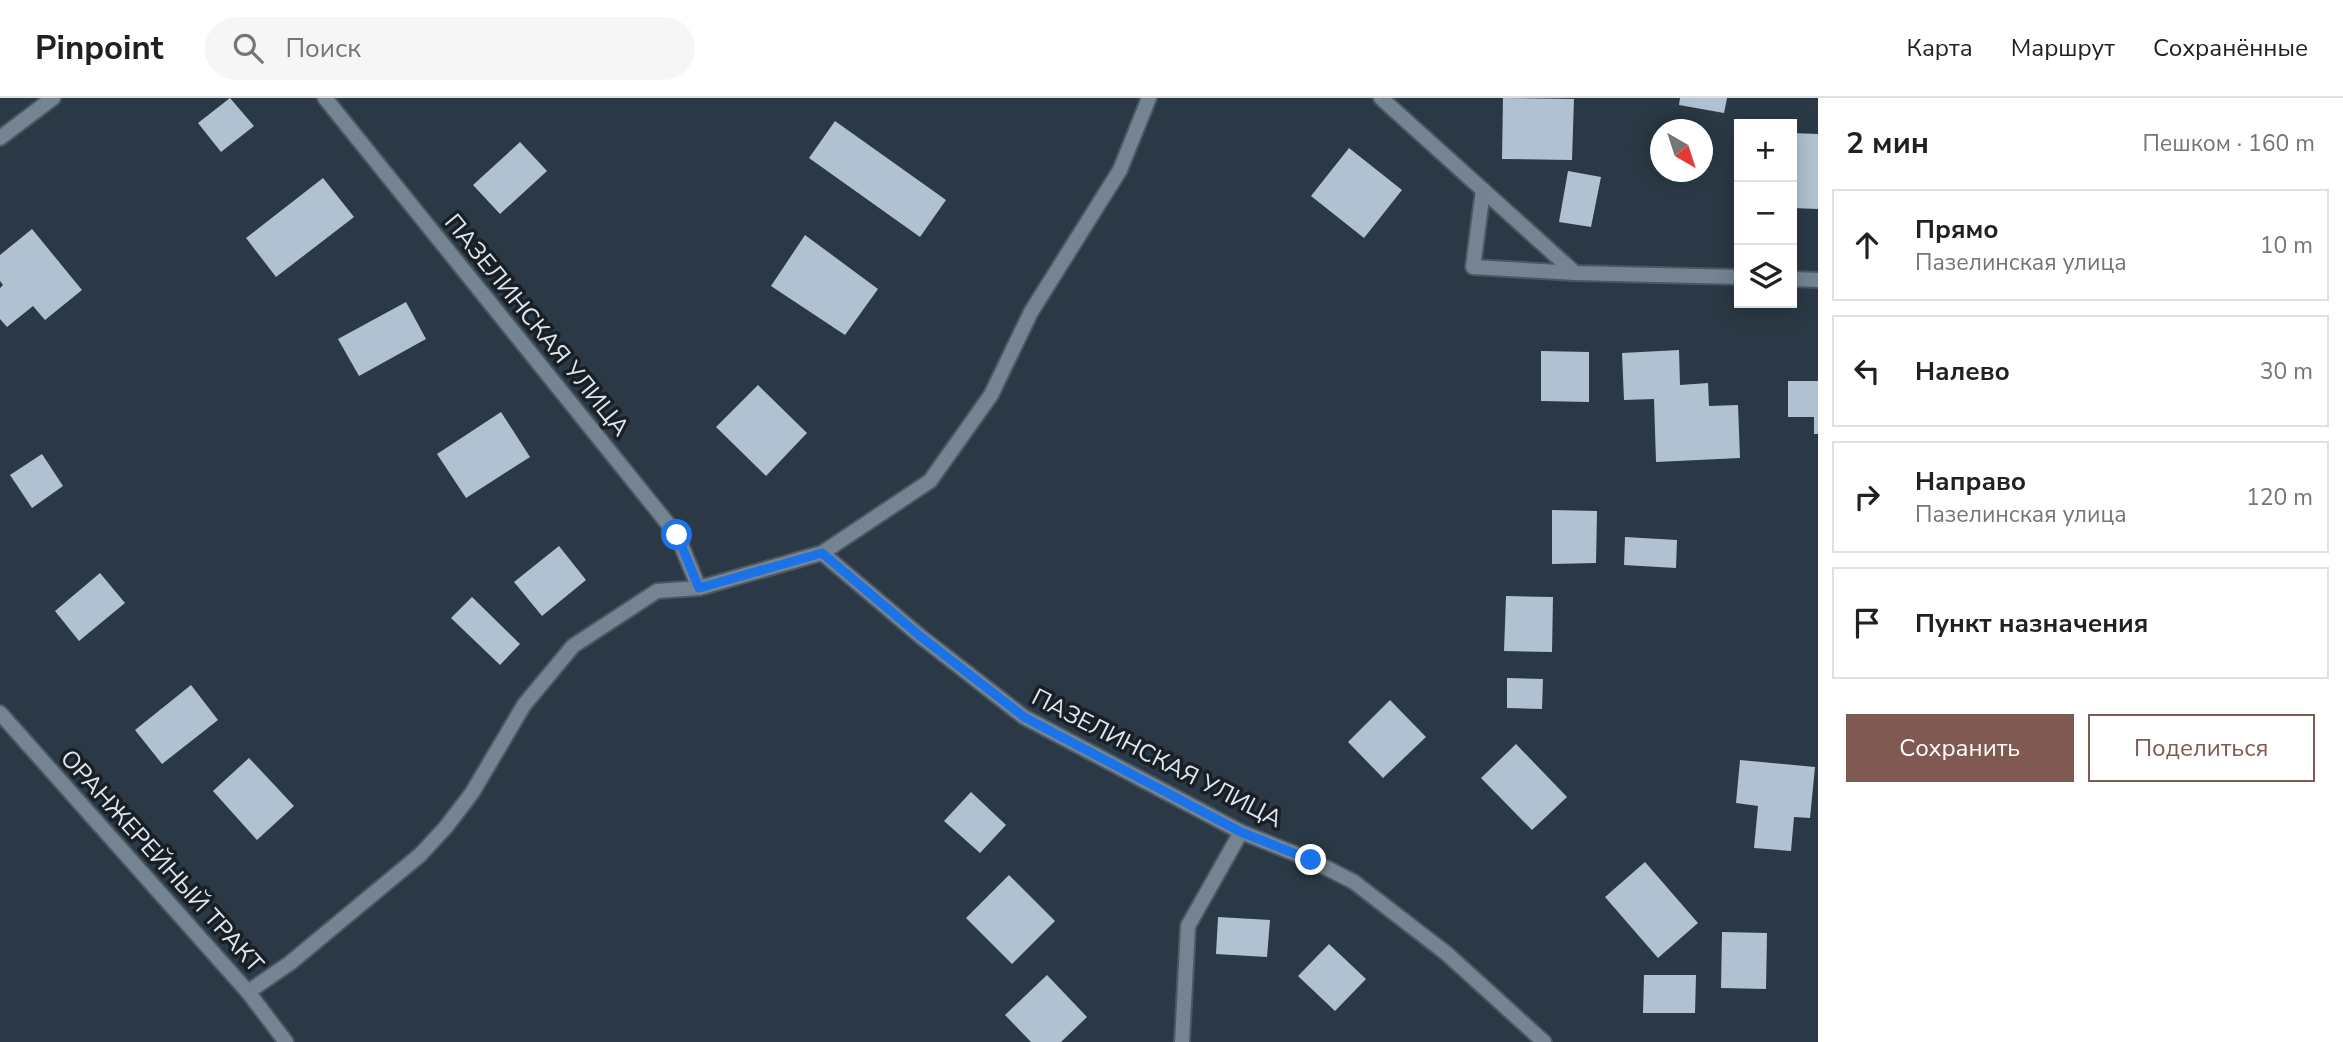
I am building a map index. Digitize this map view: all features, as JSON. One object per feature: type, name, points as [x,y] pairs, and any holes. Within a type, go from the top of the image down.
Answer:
[{"type":"street","points":[[0,138],[53,98]]},
{"type":"street","name":"ПАЗЕЛИНСКАЯ УЛИЦА","points":[[325,98],[677,535],[699,588]]},
{"type":"street","points":[[248,992],[300,955],[420,855],[446,827],[471,793],[524,705],[573,646],[657,591],[699,588],[822,553],[930,481],[991,395],[1031,312],[1120,170],[1149,98]]},
{"type":"street","points":[[1381,98],[1575,273]]},
{"type":"street","points":[[1483,190],[1473,267],[1734,278]]},
{"type":"street","points":[[1797,279],[1818,280]]},
{"type":"street","name":"ПАЗЕЛИНСКАЯ УЛИЦА","points":[[822,553],[920,636],[1024,717],[1241,832],[1311,860],[1354,881],[1446,953],[1544,1042]]},
{"type":"street","name":"ОРАНЖЕРЕЙНЫЙ ТРАКТ","points":[[0,713],[248,992],[286,1042]]},
{"type":"street","points":[[1182,1042],[1188,926],[1241,832]]},
{"type":"building","points":[[230,98],[254,126],[221,152],[198,123]]},
{"type":"building","points":[[1503,98],[1574,99],[1572,160],[1502,159]]},
{"type":"building","points":[[1680,98],[1727,98],[1724,113],[1679,105]]},
{"type":"building","points":[[835,121],[946,200],[920,237],[809,158]]},
{"type":"building","points":[[1797,133],[1818,134],[1818,209],[1797,208]]},
{"type":"building","points":[[520,142],[547,171],[500,214],[473,185]]},
{"type":"building","points":[[1349,148],[1402,190],[1364,238],[1311,196]]},
{"type":"building","points":[[1568,171],[1601,177],[1591,227],[1559,222]]},
{"type":"building","points":[[323,178],[354,217],[276,277],[246,238]]},
{"type":"building","points":[[32,229],[82,290],[45,320],[33,306],[7,327],[0,319],[0,288],[3,285],[0,281],[0,255]]},
{"type":"building","points":[[805,235],[878,289],[845,335],[771,286]]},
{"type":"building","points":[[406,302],[426,339],[359,376],[338,339]]},
{"type":"building","points":[[1679,350],[1680,385],[1708,383],[1709,406],[1738,405],[1740,458],[1656,462],[1654,399],[1624,400],[1622,353]]},
{"type":"building","points":[[1541,351],[1589,352],[1589,402],[1541,401]]},
{"type":"building","points":[[1788,381],[1818,381],[1818,434],[1814,434],[1814,417],[1788,417]]},
{"type":"building","points":[[758,385],[807,433],[766,476],[716,427]]},
{"type":"building","points":[[501,412],[530,457],[466,498],[437,454]]},
{"type":"building","points":[[42,454],[63,486],[32,508],[10,475]]},
{"type":"building","points":[[1552,510],[1597,511],[1596,563],[1552,564]]},
{"type":"building","points":[[1625,537],[1677,540],[1676,568],[1624,565]]},
{"type":"building","points":[[559,546],[586,580],[542,616],[514,582]]},
{"type":"building","points":[[100,573],[125,603],[79,641],[55,611]]},
{"type":"building","points":[[1506,596],[1553,597],[1552,652],[1504,651]]},
{"type":"building","points":[[472,597],[520,644],[500,665],[451,618]]},
{"type":"building","points":[[1507,678],[1543,679],[1542,709],[1507,708]]},
{"type":"building","points":[[191,685],[218,720],[162,764],[135,730]]},
{"type":"building","points":[[1390,700],[1426,737],[1383,778],[1348,742]]},
{"type":"building","points":[[1516,744],[1567,797],[1532,830],[1481,778]]},
{"type":"building","points":[[249,758],[294,806],[257,840],[213,791]]},
{"type":"building","points":[[1740,760],[1815,767],[1810,818],[1794,817],[1791,851],[1754,848],[1758,806],[1736,803]]},
{"type":"building","points":[[971,792],[1006,825],[980,853],[944,821]]},
{"type":"building","points":[[1645,862],[1698,923],[1658,958],[1605,897]]},
{"type":"building","points":[[1009,875],[1055,921],[1012,964],[966,918]]},
{"type":"building","points":[[1218,917],[1270,920],[1267,957],[1216,954]]},
{"type":"building","points":[[1722,932],[1767,933],[1766,989],[1721,988]]},
{"type":"building","points":[[1329,944],[1366,979],[1335,1011],[1298,976]]},
{"type":"building","points":[[1047,975],[1087,1017],[1061,1042],[1031,1042],[1005,1015]]},
{"type":"building","points":[[1644,975],[1696,975],[1695,1013],[1643,1013]]},
{"type":"route","points":[[677,535],[699,588],[822,553],[920,636],[1024,717],[1241,832],[1311,860]]}]
